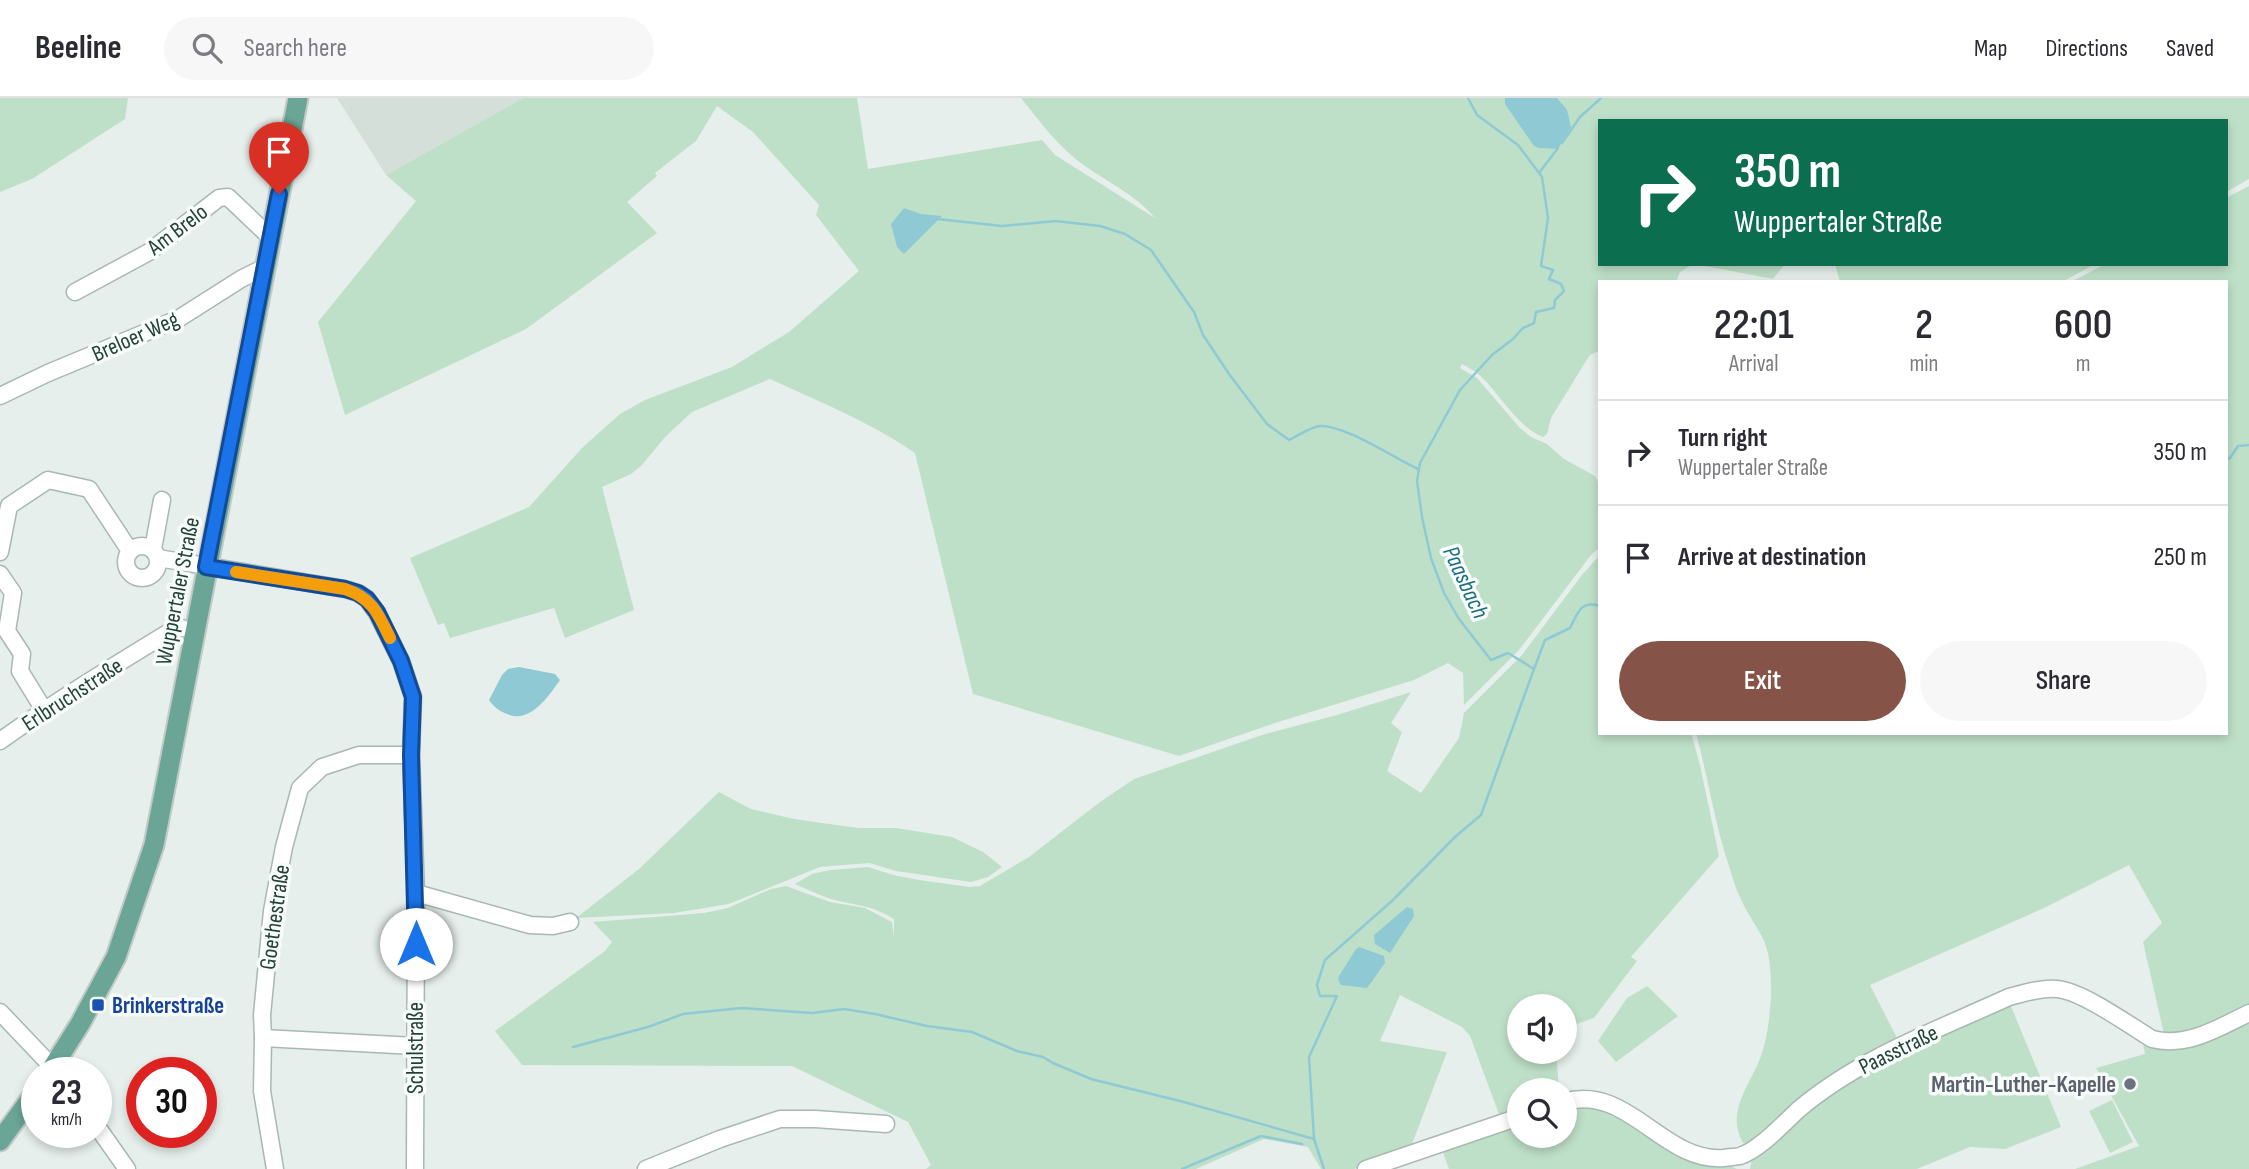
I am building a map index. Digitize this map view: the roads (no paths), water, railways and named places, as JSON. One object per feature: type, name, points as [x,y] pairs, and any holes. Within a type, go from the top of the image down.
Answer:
[{"type":"main road","name":"Wuppertaler Straße","points":[[61,1057],[116,957],[153,845],[298,98]]},
{"type":"main road","points":[[0,1141],[21,1112]]},
{"type":"street","name":"Am Brelo","points":[[75,292],[149,252],[219,198],[228,197],[270,237]]},
{"type":"street","name":"Breloer Weg","points":[[0,396],[178,319],[265,267]]},
{"type":"street","points":[[0,552],[9,506],[48,480],[89,489],[130,551]]},
{"type":"street","points":[[155,554],[145,546],[137,546],[130,551],[126,559],[127,569],[134,576],[143,578],[152,575],[158,568],[155,554],[162,500]]},
{"type":"street","name":"Schulstraße","points":[[155,554],[206,567],[358,593],[367,599],[377,612],[401,661],[413,697],[411,755],[416,893],[415,1169]]},
{"type":"street","points":[[0,574],[13,593],[7,631],[22,654],[20,671],[44,710]]},
{"type":"street","name":"Erlbruchstraße","points":[[0,741],[44,710],[174,629],[182,628]]},
{"type":"street","name":"Goethestraße","points":[[275,1169],[262,1091],[262,1016],[272,911],[284,848],[300,788],[322,767],[359,755],[411,755]]},
{"type":"street","points":[[416,893],[530,925],[554,926],[570,922]]},
{"type":"street","name":"Paasstraße","points":[[1577,1099],[1610,1103],[1655,1130],[1675,1146],[1695,1154],[1742,1163],[1820,1093],[1853,1070],[2009,997],[2034,990],[2066,991],[2152,1039],[2166,1042],[2194,1038],[2249,1013]]},
{"type":"street","points":[[0,1012],[40,1057]]},
{"type":"street","points":[[263,1038],[415,1046]]},
{"type":"street","points":[[646,1169],[720,1139],[780,1119],[887,1124]]},
{"type":"street","points":[[1366,1169],[1507,1120]]},
{"type":"street","points":[[112,1148],[127,1169]]},
{"type":"water","points":[[1505,98],[1557,98],[1567,110],[1571,127],[1558,149],[1534,146],[1505,104]]},
{"type":"water","points":[[904,208],[921,214],[942,216],[904,254],[897,247],[891,224]]},
{"type":"water","points":[[519,667],[555,674],[560,680],[538,707],[531,712],[515,716],[499,710],[489,700],[502,675],[508,669]]},
{"type":"water","points":[[1407,907],[1413,909],[1414,916],[1390,953],[1375,944],[1374,935]]},
{"type":"water","points":[[1359,947],[1384,956],[1385,963],[1367,988],[1341,985],[1339,976]]},
{"type":"waterway","name":"Paasbach","points":[[1324,1169],[1314,1139],[1309,1057],[1337,996],[1320,996],[1317,985],[1325,960],[1393,900],[1456,836],[1481,815],[1534,669],[1508,653],[1491,660],[1459,619],[1444,593],[1431,558],[1417,481],[1420,463],[1460,390],[1492,355],[1523,328],[1534,323],[1536,312],[1554,308],[1555,300],[1564,291],[1561,284],[1549,279],[1553,270],[1541,266],[1548,218],[1542,177],[1518,145],[1477,115],[1468,98]]},
{"type":"waterway","points":[[1562,143],[1580,117],[1601,98]]},
{"type":"waterway","points":[[1539,173],[1558,148]]},
{"type":"waterway","points":[[937,219],[1002,226],[1056,221],[1100,226],[1125,234],[1151,250],[1194,312],[1203,335],[1267,424],[1289,440],[1316,427],[1330,427],[1356,436],[1418,469]]},
{"type":"waterway","points":[[2228,458],[2238,446],[2249,445]]},
{"type":"waterway","points":[[1534,669],[1545,640],[1570,628],[1584,606],[1598,606]]},
{"type":"waterway","points":[[573,1047],[648,1027],[683,1014],[741,1008],[812,1013],[844,1009],[972,1032],[1017,1051],[1043,1057],[1091,1079],[1314,1139]]},
{"type":"waterway","points":[[1182,1169],[1261,1136],[1302,1144]]},
{"type":"place","name":"Brinkerstraße","points":[[98,1005]]},
{"type":"place","name":"Martin-Luther-Kapelle","points":[[2130,1084]]}]
